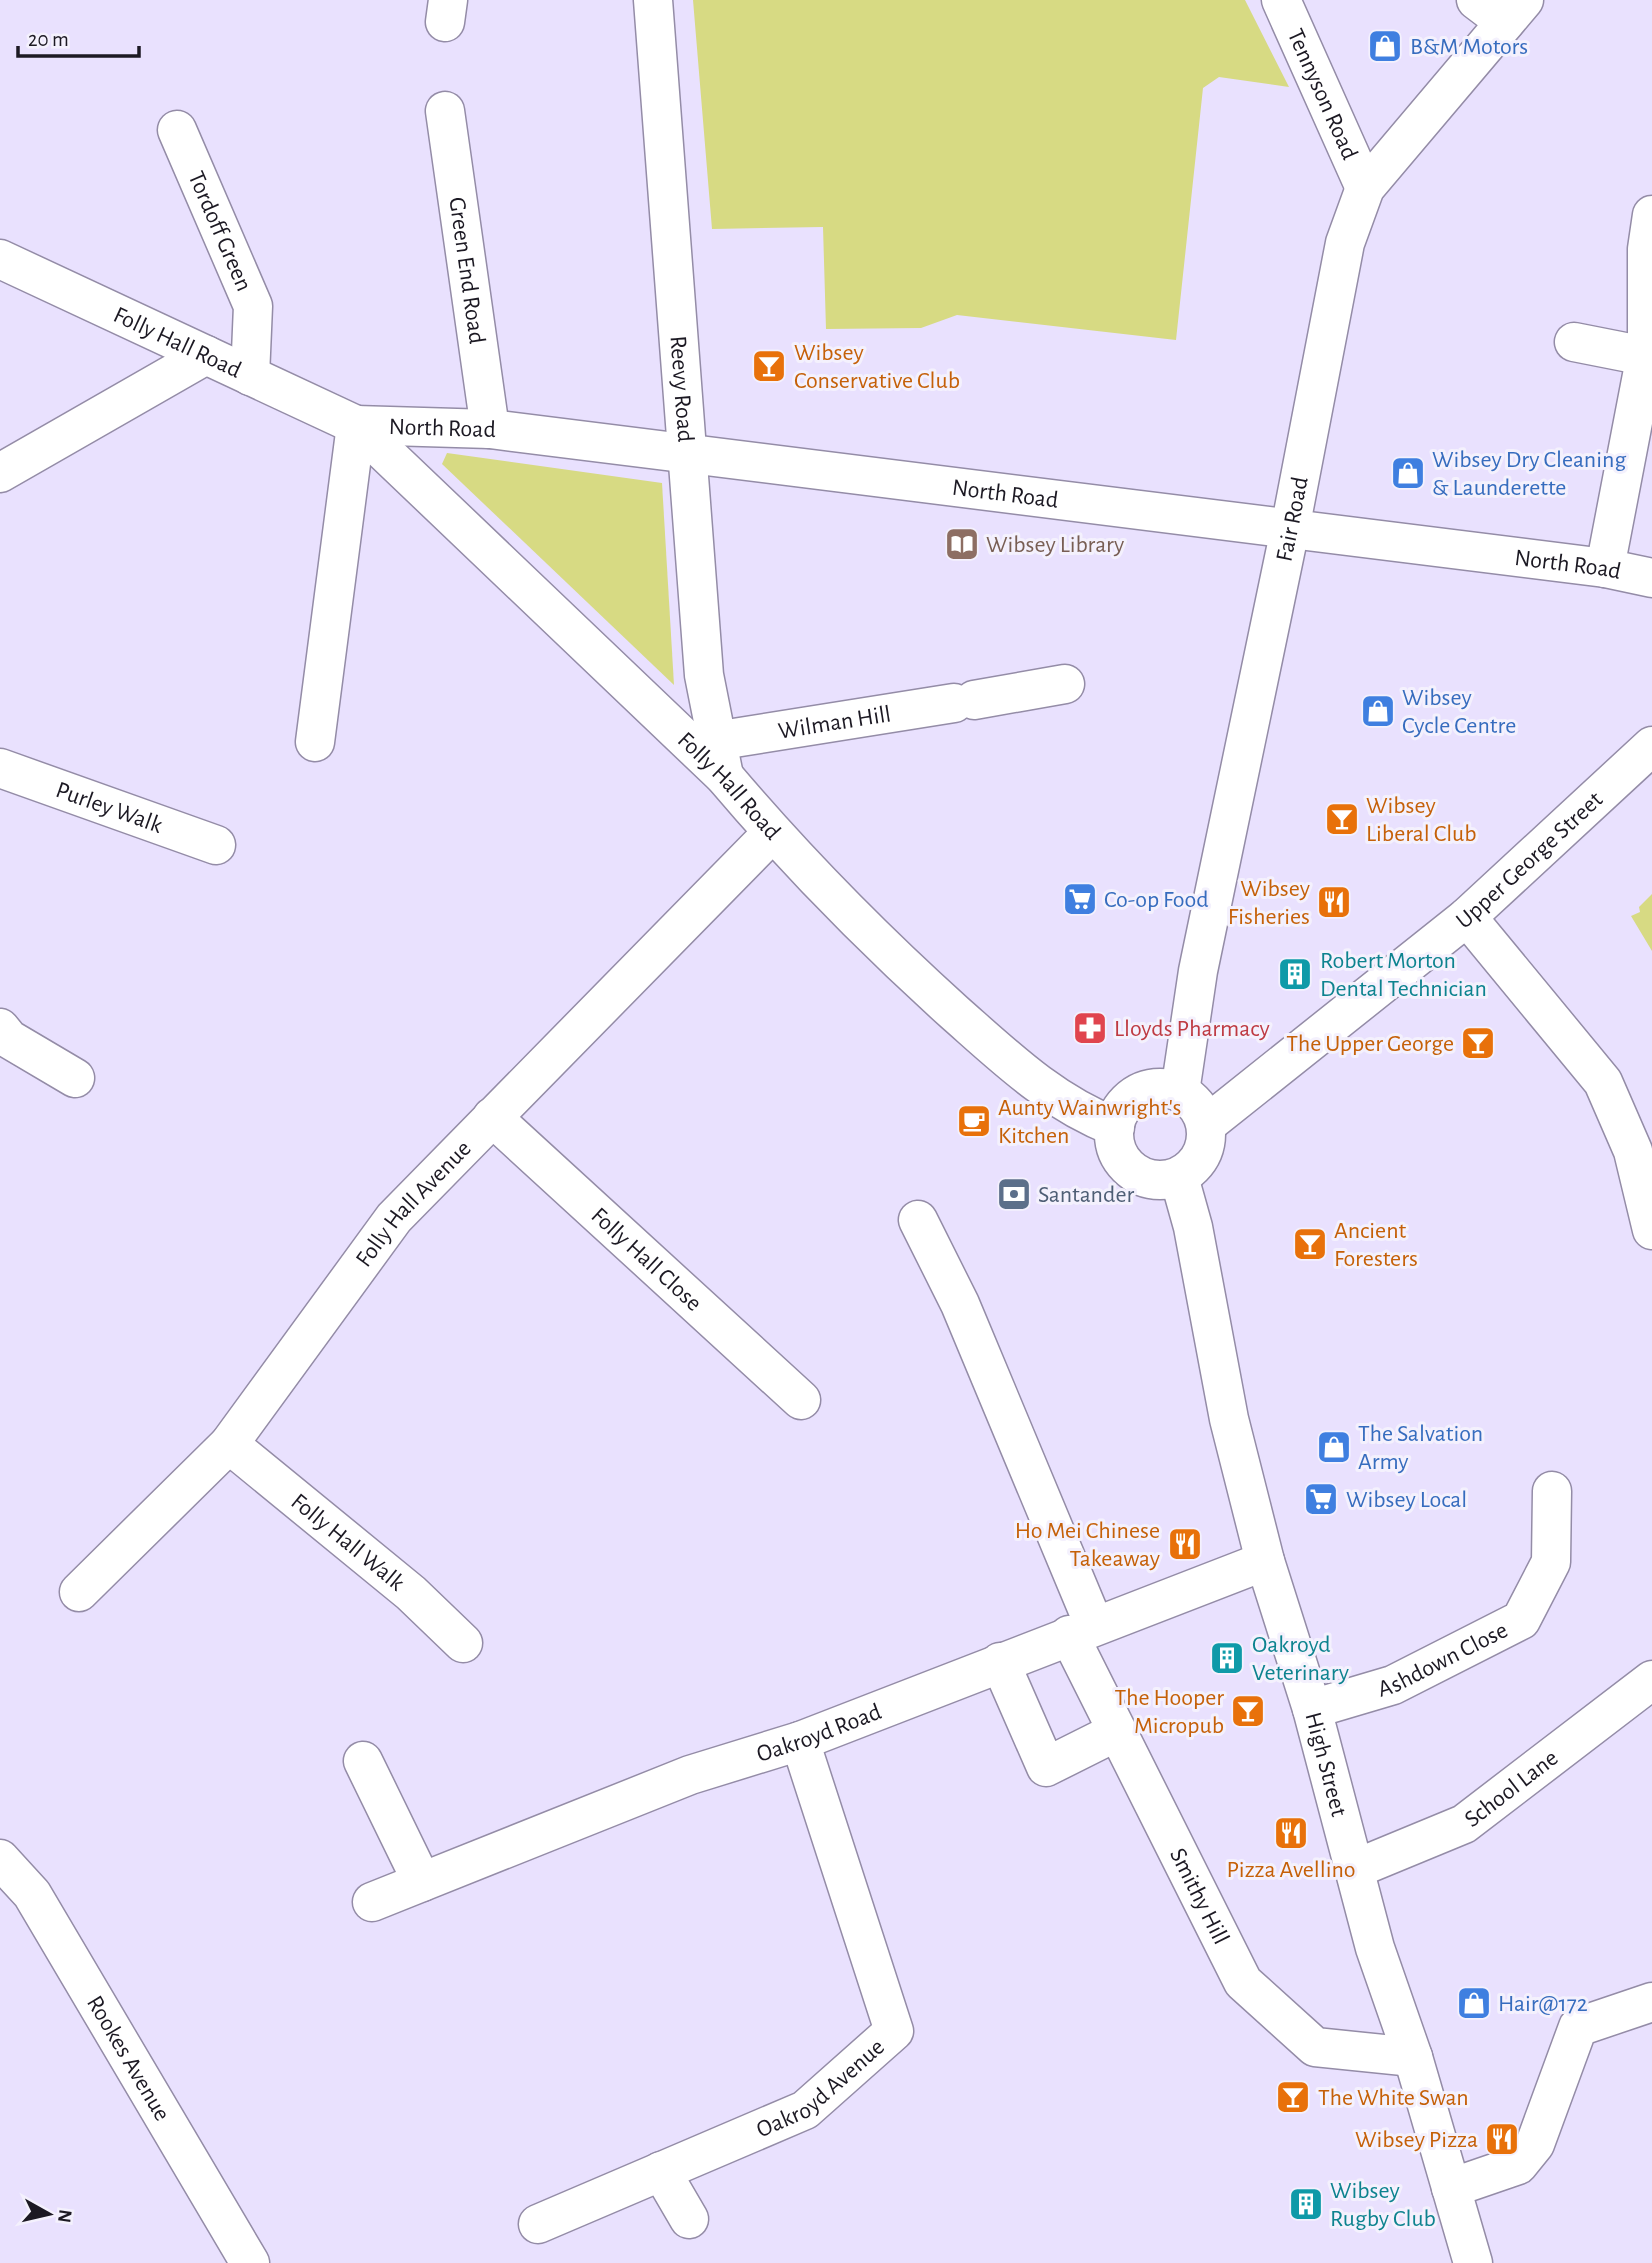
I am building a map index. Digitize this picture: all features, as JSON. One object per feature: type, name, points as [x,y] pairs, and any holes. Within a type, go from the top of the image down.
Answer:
[{"type":"street","name":"Reevy Road","points":[[653,0],[685,455],[704,675],[719,759]]},
{"type":"street","name":"Tennyson Road","points":[[1281,0],[1366,188]]},
{"type":"street","name":"Fair Road","points":[[1180,1093],[1198,971],[1290,529],[1345,243],[1366,188],[1502,7]]},
{"type":"street","name":"Green End Road","points":[[445,111],[490,429]]},
{"type":"street","name":"Tordoff Green","points":[[177,130],[253,306],[250,376]]},
{"type":"street","points":[[1605,568],[1637,469],[1649,317],[1647,249],[1652,215]]},
{"type":"street","name":"Folly Hall Road","points":[[0,258],[356,425],[719,759],[772,833],[850,916],[1024,1074],[1059,1101],[1115,1127]]},
{"type":"street","points":[[1574,342],[1645,356]]},
{"type":"street","points":[[0,473],[206,355]]},
{"type":"street","name":"North Road","points":[[356,425],[490,429],[1605,568],[1652,578]]},
{"type":"street","points":[[315,742],[356,425]]},
{"type":"street","name":"Wilman Hill","points":[[719,759],[964,701],[1065,684]]},
{"type":"street","name":"Upper George Street","points":[[1206,1125],[1467,917],[1652,746]]},
{"type":"street","name":"Purley Walk","points":[[0,768],[216,845]]},
{"type":"street","name":"Folly Hall Avenue","points":[[79,1592],[229,1444],[394,1218],[772,833]]},
{"type":"street","points":[[1467,917],[1603,1082],[1633,1151],[1652,1230]]},
{"type":"street","points":[[0,1028],[9,1039],[75,1078]]},
{"type":"street","points":[[1164,1088],[1180,1093],[1201,1111],[1206,1125],[1202,1155],[1192,1168],[1180,1177],[1164,1181],[1134,1173],[1123,1162],[1116,1148],[1115,1127],[1124,1105],[1135,1095],[1149,1089],[1164,1088]]},
{"type":"street","name":"Folly Hall Close","points":[[492,1117],[801,1400]]},
{"type":"street","name":"High Street","points":[[1180,1177],[1193,1227],[1229,1419],[1265,1561],[1312,1709],[1375,1948],[1413,2057],[1473,2263]]},
{"type":"street","name":"Smithy Hill","points":[[918,1220],[960,1304],[1082,1630],[1243,1982],[1315,2047],[1413,2057]]},
{"type":"street","name":"Folly Hall Walk","points":[[229,1444],[411,1593],[463,1643]]},
{"type":"street","name":"Ashdown Close","points":[[1312,1709],[1393,1685],[1521,1620],[1551,1562],[1552,1491]]},
{"type":"street","name":"Oakroyd Road","points":[[372,1902],[690,1775],[800,1741],[1265,1561]]},
{"type":"street","points":[[1000,1662],[1046,1767],[1100,1740]]},
{"type":"street","name":"School Lane","points":[[1355,1868],[1464,1824],[1652,1680]]},
{"type":"street","name":"Oakroyd Avenue","points":[[538,2224],[805,2110],[894,2031],[800,1741]]},
{"type":"street","points":[[363,1761],[422,1882]]},
{"type":"street","name":"Rookes Avenue","points":[[0,1859],[32,1894],[250,2263]]},
{"type":"street","points":[[1451,2189],[1518,2165],[1535,2144],[1578,2028],[1652,2002]]},
{"type":"street","points":[[661,2171],[689,2218]]},
{"type":"green space","points":[[693,0],[1245,0],[1289,87],[1219,77],[1203,88],[1176,340],[957,315],[921,328],[826,329],[823,227],[712,229]]},
{"type":"green space","points":[[447,453],[662,483],[674,685],[442,464]]},
{"type":"green space","points":[[1652,894],[1652,951],[1631,916],[1640,912],[1639,907]]},
{"type":"place","name":"B&M Motors","points":[[1385,46]]},
{"type":"place","name":"Wibsey Conservative Club","points":[[769,366]]},
{"type":"place","name":"Wibsey Dry Cleaning & Launderette","points":[[1408,473]]},
{"type":"place","name":"Wibsey Library","points":[[962,544]]},
{"type":"place","name":"Wibsey Cycle Centre","points":[[1378,711]]},
{"type":"place","name":"Wibsey Liberal Club","points":[[1342,819]]},
{"type":"place","name":"Co-op Food","points":[[1080,899]]},
{"type":"place","name":"Wibsey Fisheries","points":[[1334,902]]},
{"type":"place","name":"Robert Morton Dental Technician","points":[[1295,974]]},
{"type":"place","name":"Lloyds Pharmacy","points":[[1090,1028]]},
{"type":"place","name":"The Upper George","points":[[1478,1043]]},
{"type":"place","name":"Aunty Wainwright's Kitchen","points":[[974,1121]]},
{"type":"place","name":"Santander","points":[[1014,1194]]},
{"type":"place","name":"Ancient Foresters","points":[[1310,1244]]},
{"type":"place","name":"The Salvation Army","points":[[1334,1447]]},
{"type":"place","name":"Wibsey Local","points":[[1321,1499]]},
{"type":"place","name":"Ho Mei Chinese Takeaway","points":[[1185,1544]]},
{"type":"place","name":"Oakroyd Veterinary","points":[[1227,1658]]},
{"type":"place","name":"The Hooper Micropub","points":[[1248,1711]]},
{"type":"place","name":"Pizza Avellino","points":[[1291,1833]]},
{"type":"place","name":"Hair@172","points":[[1474,2003]]},
{"type":"place","name":"The White Swan","points":[[1293,2097]]},
{"type":"place","name":"Wibsey Pizza","points":[[1502,2139]]},
{"type":"place","name":"Wibsey Rugby Club","points":[[1306,2204]]}]
